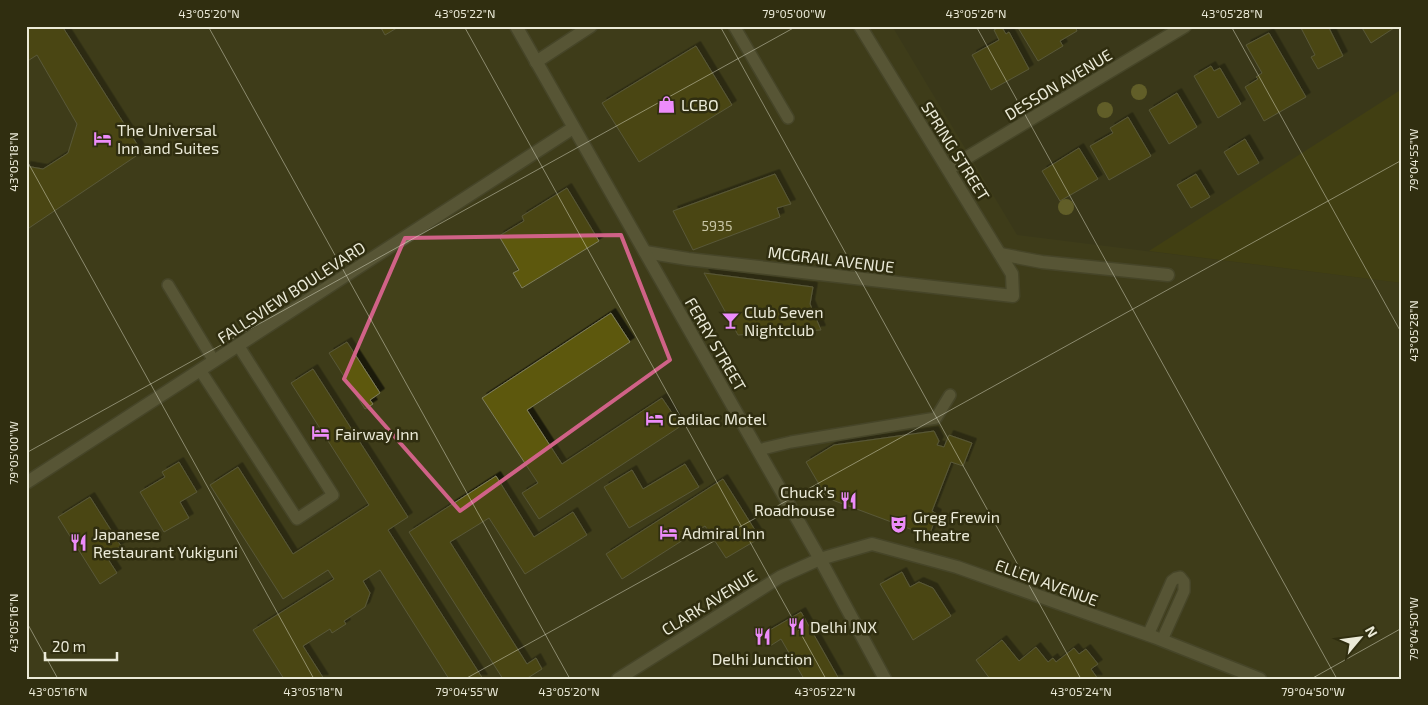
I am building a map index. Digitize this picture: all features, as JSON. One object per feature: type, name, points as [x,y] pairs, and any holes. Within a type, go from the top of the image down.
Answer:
[{"type":"street","name":"FERRY STREET","points":[[516,26],[820,559],[885,679]]},
{"type":"street","points":[[536,62],[591,26]]},
{"type":"street","name":"SPRING STREET","points":[[860,26],[1012,274],[1013,296]]},
{"type":"street","name":"DESSON AVENUE","points":[[948,169],[1185,26]]},
{"type":"street","name":"FALLSVIEW BOULEVARD","points":[[26,483],[573,128]]},
{"type":"street","name":"MCGRAIL AVENUE","points":[[645,252],[738,265],[1013,296]]},
{"type":"street","points":[[1000,254],[1042,262],[1168,275]]},
{"type":"street","name":"ELLEN AVENUE","points":[[820,559],[872,544],[957,567],[1162,640],[1260,679]]},
{"type":"street","name":"CLARK AVENUE","points":[[618,679],[780,577],[820,559]]},
{"type":"lane","points":[[734,26],[788,118]]},
{"type":"lane","points":[[168,285],[214,361]]},
{"type":"lane","points":[[200,370],[297,519],[333,495],[238,345]]},
{"type":"lane","points":[[758,450],[791,442],[936,418],[950,395]]},
{"type":"lane","points":[[1148,635],[1172,581],[1180,577],[1184,582],[1184,591],[1162,640]]},
{"type":"highlighted area","points":[[621,235],[670,360],[460,511],[344,379],[405,238]]},
{"type":"shaded area","points":[[26,26],[892,26],[1017,235],[1402,283],[1402,679],[26,679]]},
{"type":"shaded area","points":[[1402,89],[1402,283],[1149,251]]},
{"type":"building","name":"The Universal Inn and Suites","points":[[26,26],[62,26],[142,152],[26,230],[26,166],[43,169],[68,153],[77,124],[37,55],[26,62]]},
{"type":"building","points":[[380,26],[400,26],[385,35]]},
{"type":"building","points":[[1001,26],[1006,34],[1009,32],[1029,69],[991,90],[972,55],[999,40],[994,30]]},
{"type":"building","points":[[1017,26],[1075,26],[1077,31],[1060,41],[1063,46],[1038,61]]},
{"type":"building","points":[[1300,26],[1328,26],[1343,56],[1318,69],[1311,57],[1315,55]]},
{"type":"building","points":[[1361,26],[1393,26],[1394,28],[1371,43]]},
{"type":"building","points":[[1269,33],[1306,97],[1264,121],[1245,87],[1258,79],[1256,77],[1262,73],[1246,45]]},
{"type":"building","name":"LCBO","points":[[696,46],[732,105],[639,162],[602,103]]},
{"type":"building","points":[[1211,66],[1214,71],[1220,68],[1241,104],[1218,118],[1194,76]]},
{"type":"building","points":[[1177,93],[1197,127],[1169,144],[1149,110]]},
{"type":"building","points":[[1128,117],[1151,156],[1109,180],[1090,146],[1113,133],[1110,128]]},
{"type":"building","points":[[1245,139],[1259,163],[1238,175],[1224,152]]},
{"type":"building","points":[[1079,148],[1098,179],[1060,201],[1042,171]]},
{"type":"building","points":[[775,174],[791,204],[777,208],[780,217],[693,250],[673,211]]},
{"type":"building","points":[[1196,174],[1210,197],[1191,208],[1177,185]]},
{"type":"building","points":[[567,188],[599,241],[522,288],[513,273],[519,270],[499,236],[524,221],[522,216]]},
{"type":"building","points":[[704,273],[813,287],[810,304],[821,330],[738,335]]},
{"type":"building","name":"Cadilac Motel","points":[[611,313],[630,342],[527,410],[562,464],[662,398],[681,426],[539,519],[522,493],[538,483],[482,398]]},
{"type":"building","points":[[347,342],[380,393],[370,400],[373,404],[365,409],[329,353]]},
{"type":"building","points":[[313,369],[408,517],[388,530],[483,679],[449,679],[380,570],[363,581],[370,593],[365,607],[344,621],[346,624],[332,633],[330,629],[303,646],[324,679],[284,679],[253,630],[334,579],[328,570],[283,599],[210,485],[238,467],[293,554],[369,505],[291,383]]},
{"type":"building","points":[[934,431],[939,441],[937,445],[944,447],[949,435],[972,443],[963,466],[951,462],[932,511],[937,514],[929,536],[827,498],[806,462],[834,445]]},
{"type":"building","points":[[179,462],[197,492],[180,502],[189,518],[164,532],[140,492],[165,477],[162,472]]},
{"type":"building","points":[[685,464],[699,487],[629,528],[604,487],[632,470],[643,489]]},
{"type":"building","points":[[496,476],[534,537],[573,512],[587,535],[525,574],[489,518],[450,542],[527,664],[536,658],[542,669],[526,679],[503,679],[409,532]]},
{"type":"building","name":"Admiral Inn","points":[[723,479],[760,538],[726,558],[705,526],[622,579],[606,554]]},
{"type":"building","points":[[90,497],[121,546],[106,556],[117,573],[100,584],[58,517]]},
{"type":"building","points":[[902,572],[910,587],[919,582],[933,588],[951,616],[913,640],[880,584]]},
{"type":"building","points":[[801,612],[839,679],[804,679],[781,639],[770,646],[763,634]]},
{"type":"building","points":[[1002,640],[1019,661],[1036,647],[1048,662],[1053,658],[1056,662],[1074,648],[1079,654],[1086,649],[1098,664],[1091,669],[1098,679],[990,679],[976,660]]},
{"type":"place","name":"LCBO","points":[[667,104]]},
{"type":"place","name":"The Universal Inn and Suites","points":[[103,138]]},
{"type":"place","name":"Club Seven Nightclub","points":[[730,320]]},
{"type":"place","name":"Cadilac Motel","points":[[654,418]]},
{"type":"place","name":"Fairway Inn","points":[[321,433]]},
{"type":"place","name":"Chuck's Roadhouse","points":[[849,500]]},
{"type":"place","name":"Greg Frewin Theatre","points":[[899,525]]},
{"type":"place","name":"Admiral Inn","points":[[668,532]]},
{"type":"place","name":"Japanese Restaurant Yukiguni","points":[[79,542]]},
{"type":"place","name":"Delhi JNX","points":[[796,626]]},
{"type":"place","name":"Delhi Junction","points":[[762,636]]}]
